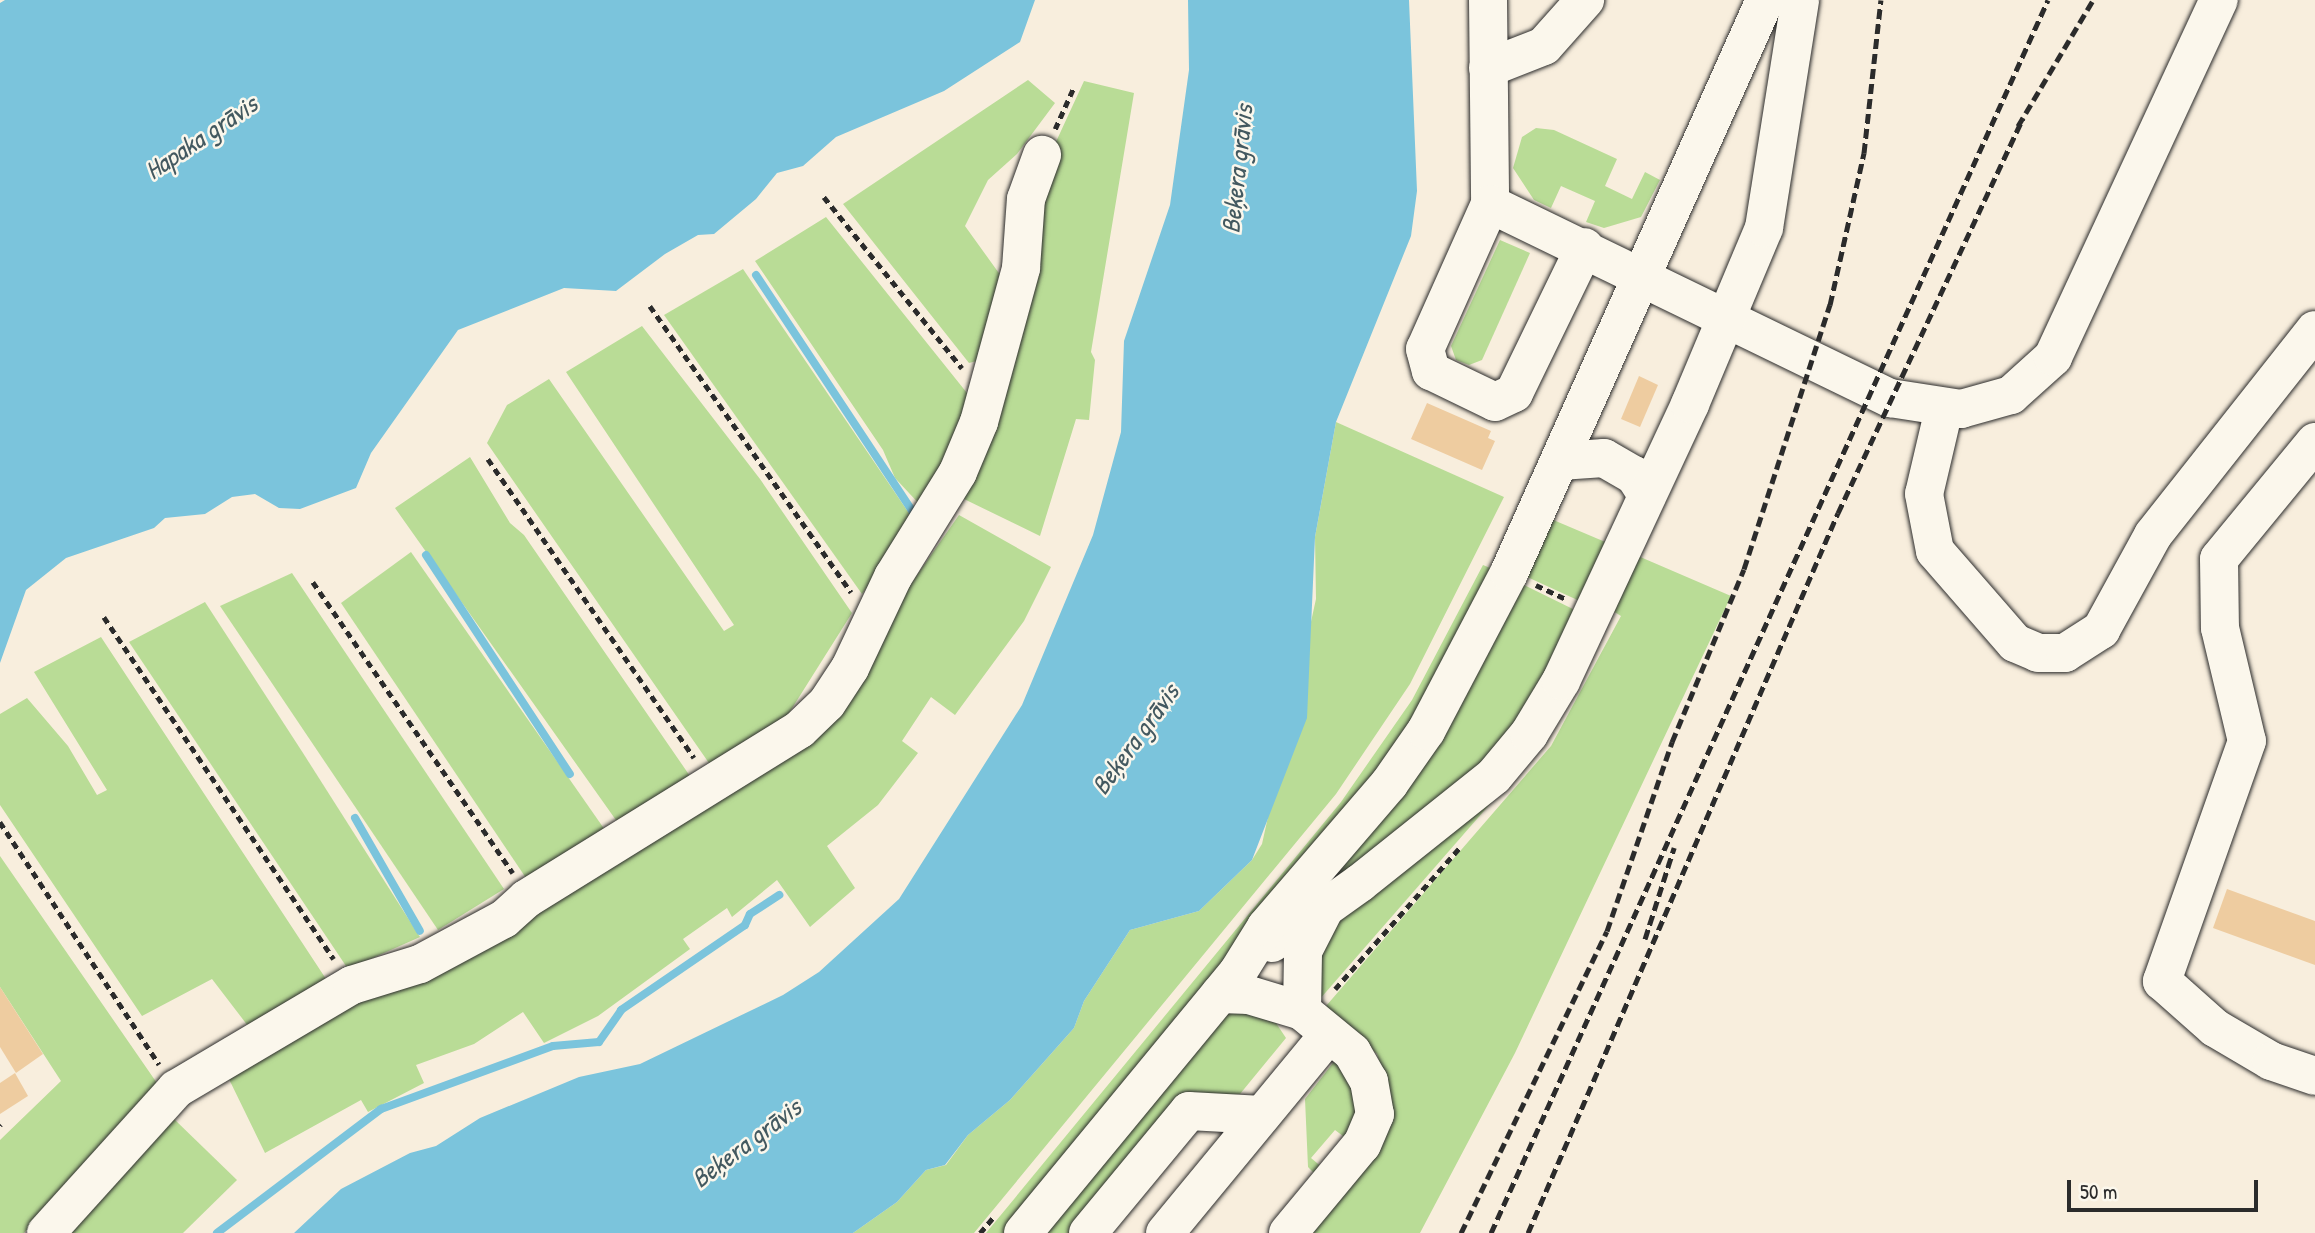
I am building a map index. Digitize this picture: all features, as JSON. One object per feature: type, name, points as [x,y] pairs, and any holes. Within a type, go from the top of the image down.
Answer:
[{"type":"street","points":[[1488,0],[1490,204],[1425,349],[1431,371],[1495,402],[1514,393],[1584,247]]},
{"type":"street","points":[[1488,68],[1544,46],[1585,0]]},
{"type":"street","points":[[1229,983],[1266,927],[1389,784],[1426,731],[1509,573],[1615,341],[1765,0]]},
{"type":"street","points":[[1010,1223],[1229,983],[1303,916],[1325,908],[1494,776],[1529,734],[1594,613],[1699,382],[1769,205],[1800,0]]},
{"type":"street","points":[[1490,204],[1644,276],[1890,398],[1944,409],[1979,407],[2011,395],[2053,357],[2218,0]]},
{"type":"street","points":[[46,1233],[176,1089],[352,985],[420,964],[504,919],[526,899],[800,729],[827,703],[874,618],[893,577],[958,472],[986,397],[1021,268],[1026,199],[1042,155]]},
{"type":"street","points":[[1944,409],[1924,494],[1927,527],[1936,551],[2015,643],[2038,653],[2066,653],[2101,630],[2153,535],[2315,330]]},
{"type":"street","points":[[2311,441],[2219,559],[2220,628],[2247,741],[2162,981],[2215,1028],[2271,1061],[2315,1076]]},
{"type":"street","points":[[1560,461],[1592,455],[1604,458],[1634,475],[1647,495]]},
{"type":"street","points":[[1165,1233],[1262,1115],[1315,1023],[1299,968],[1325,908]]},
{"type":"street","points":[[1229,983],[1249,995],[1315,1023],[1352,1052],[1369,1080],[1375,1114],[1362,1144],[1288,1233]]},
{"type":"street","points":[[1088,1233],[1189,1111],[1262,1115]]},
{"type":"path","points":[[1042,155],[1073,89]]},
{"type":"path","points":[[824,197],[986,397]]},
{"type":"path","points":[[650,306],[874,618]]},
{"type":"path","points":[[488,459],[711,783]]},
{"type":"path","points":[[1509,573],[1594,613]]},
{"type":"path","points":[[313,582],[498,845],[526,899]]},
{"type":"path","points":[[104,617],[352,985]]},
{"type":"path","points":[[0,822],[176,1089]]},
{"type":"path","points":[[980,1233],[1010,1223]]},
{"type":"green space","points":[[1028,80],[1055,103],[1017,154],[988,180],[965,226],[1001,276],[984,359],[969,363],[843,204]]},
{"type":"green space","points":[[1084,81],[1134,93],[1091,352],[1095,360],[1089,420],[1076,419],[1040,536],[964,499],[1043,170]]},
{"type":"green space","points":[[1536,128],[1554,130],[1617,159],[1605,186],[1632,199],[1645,172],[1660,180],[1641,217],[1604,228],[1586,222],[1595,201],[1561,186],[1551,208],[1534,200],[1513,168],[1522,137]]},
{"type":"green space","points":[[826,217],[971,398],[923,508],[895,478],[883,450],[755,261]]},
{"type":"green space","points":[[1500,240],[1530,253],[1482,360],[1469,365],[1456,360],[1451,346]]},
{"type":"green space","points":[[743,269],[915,522],[862,594],[664,315]]},
{"type":"green space","points":[[642,326],[760,479],[852,613],[784,721],[711,766],[487,443],[507,405],[549,379],[724,631],[734,625],[566,372]]},
{"type":"green space","points":[[1336,422],[1504,497],[1410,684],[1336,794],[974,1233],[853,1233],[897,1202],[926,1170],[946,1165],[968,1135],[1010,1100],[1074,1028],[1084,1001],[1130,930],[1199,911],[1252,860],[1262,844],[1316,599],[1315,537]]},
{"type":"green space","points":[[470,457],[510,523],[524,535],[692,779],[618,823],[395,508]]},
{"type":"green space","points":[[959,515],[1051,567],[1024,621],[955,715],[931,697],[902,741],[918,753],[878,805],[827,846],[855,888],[810,927],[777,880],[732,917],[727,908],[683,939],[690,949],[598,1016],[544,1043],[523,1012],[474,1044],[416,1065],[424,1083],[368,1112],[361,1100],[265,1153],[226,1073],[724,795],[896,605]]},
{"type":"green space","points":[[1551,519],[1610,544],[1584,603],[1525,576]]},
{"type":"green space","points":[[411,552],[605,830],[528,881],[341,603]]},
{"type":"green space","points":[[1638,556],[1731,596],[1515,1053],[1420,1233],[1309,1233],[1392,1104],[1377,1054],[1326,1006],[1551,746],[1621,616],[1613,611]]},
{"type":"green space","points":[[1483,565],[1495,570],[1447,667],[1325,844],[1004,1233],[986,1233],[1341,802],[1412,700]]},
{"type":"green space","points":[[292,573],[504,889],[438,930],[220,606]]},
{"type":"green space","points":[[1522,584],[1579,612],[1539,692],[1489,760],[1329,884],[1410,781]]},
{"type":"green space","points":[[205,602],[420,937],[348,969],[129,642]]},
{"type":"green space","points":[[101,637],[328,982],[248,1026],[212,979],[142,1016],[0,805],[0,714],[27,698],[68,746],[97,795],[107,790],[34,672]]},
{"type":"green space","points":[[1497,796],[1319,1000],[1315,955],[1342,915]]},
{"type":"green space","points":[[0,856],[159,1086],[24,1233],[0,1233],[0,1140],[61,1081],[0,987]]},
{"type":"green space","points":[[1232,1009],[1276,1023],[1286,1038],[1240,1094],[1182,1101],[1073,1233],[1041,1233]]},
{"type":"green space","points":[[1336,1059],[1360,1100],[1347,1139],[1335,1130],[1311,1158],[1323,1168],[1315,1174],[1308,1167],[1305,1099]]},
{"type":"green space","points":[[174,1119],[237,1180],[183,1233],[69,1233]]},
{"type":"water","name":"Hapaka grāvis","points":[[5,0],[1035,0],[1020,42],[944,91],[836,137],[803,166],[777,173],[756,199],[714,234],[698,235],[665,254],[616,291],[564,288],[458,330],[371,453],[356,488],[300,509],[279,508],[255,494],[232,497],[205,514],[165,518],[154,528],[66,558],[26,590],[0,663],[0,3]]},
{"type":"water","name":"Beķera grāvis","points":[[1188,0],[1409,0],[1417,191],[1411,236],[1336,422],[1315,537],[1307,718],[1252,860],[1199,911],[1130,930],[1084,1001],[1074,1028],[1010,1100],[968,1135],[945,1165],[926,1170],[897,1202],[853,1233],[294,1233],[341,1189],[410,1153],[436,1146],[480,1118],[579,1077],[640,1064],[783,995],[819,972],[899,899],[1022,705],[1093,535],[1121,432],[1124,341],[1170,205],[1189,70]]},
{"type":"building","points":[[1639,376],[1658,385],[1640,427],[1621,419]]},
{"type":"building","points":[[1427,403],[1491,431],[1488,438],[1495,441],[1482,470],[1411,439]]},
{"type":"building","points":[[2227,889],[2315,921],[2315,965],[2213,928]]},
{"type":"building","points":[[0,987],[43,1054],[16,1073],[0,1047]]},
{"type":"building","points":[[15,1073],[28,1096],[0,1114],[0,1083]]},
{"type":"waterway","points":[[756,275],[912,511]]},
{"type":"waterway","points":[[426,555],[570,774]]},
{"type":"waterway","points":[[355,818],[420,931]]},
{"type":"waterway","points":[[217,1233],[381,1109],[553,1046],[599,1042],[621,1010],[745,925],[750,914],[779,895]]},
{"type":"railway","points":[[1461,1233],[1607,931],[1672,742],[1744,569],[1830,305],[1864,153],[1881,0]]},
{"type":"railway","points":[[1491,1233],[2048,0]]},
{"type":"railway","points":[[2018,126],[2093,0]]},
{"type":"railway","points":[[1528,1233],[1838,513],[2023,118]]},
{"type":"railway","points":[[1645,939],[1674,848]]}]
